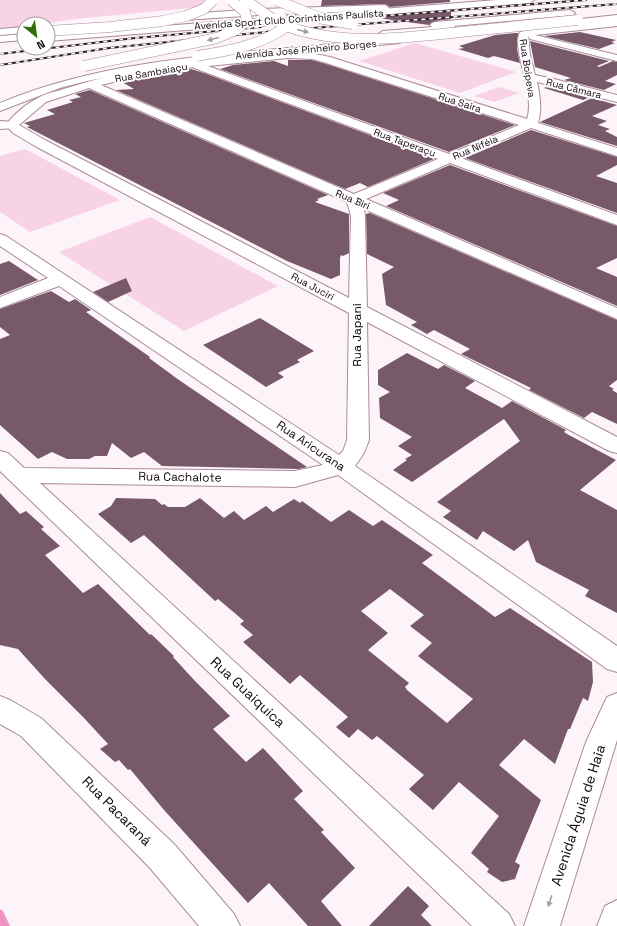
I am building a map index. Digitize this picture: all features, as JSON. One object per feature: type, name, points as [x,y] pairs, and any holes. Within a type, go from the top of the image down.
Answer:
[{"type":"main road","points":[[56,30],[175,19],[200,12],[211,5],[213,0]]},
{"type":"main road","points":[[72,69],[173,48],[228,34],[236,30],[247,20],[245,12],[231,0]]},
{"type":"main road","points":[[245,0],[265,14],[287,26],[316,34],[355,38],[423,36],[617,17]]},
{"type":"main road","points":[[155,64],[195,60],[252,45],[267,39],[283,29],[284,22],[279,14],[261,0]]},
{"type":"main road","points":[[276,0],[323,19],[364,25]]},
{"type":"main road","name":"Avenida Sport Club Corinthians Paulista","points":[[56,34],[492,0]]},
{"type":"main road","name":"Avenida Sport Club Corinthians Paulista","points":[[56,37],[530,0]]},
{"type":"main road","name":"Avenida Sport Club Corinthians Paulista","points":[[56,27],[237,14],[385,8]]},
{"type":"main road","points":[[378,26],[428,26],[612,11],[617,9]]},
{"type":"main road","name":"Avenida José Pinheiro Borges","points":[[0,98],[68,75],[128,62],[186,52],[612,11]]},
{"type":"main road","name":"Avenida José Pinheiro Borges","points":[[0,107],[40,98],[101,74],[155,64],[424,39],[617,17]]},
{"type":"main road","name":"Rua Boipeva","points":[[531,124],[535,115],[531,78],[523,44],[523,34],[617,23]]},
{"type":"main road","points":[[0,32],[16,31]]},
{"type":"main road","points":[[0,35],[16,34]]},
{"type":"main road","points":[[523,34],[617,58]]},
{"type":"main road","points":[[0,41],[16,38]]},
{"type":"main road","points":[[0,41],[16,40]]},
{"type":"main road","name":"Rua Sambaiaçu","points":[[4,121],[17,119],[40,98],[90,84],[195,60],[302,55]]},
{"type":"main road","name":"Rua Saira","points":[[302,55],[326,59],[617,152]]},
{"type":"main road","name":"Rua Taperaçu","points":[[195,60],[448,158],[617,220]]},
{"type":"main road","name":"Rua Câmara","points":[[531,78],[554,82],[617,100]]},
{"type":"main road","name":"Rua Biri","points":[[90,84],[617,314]]},
{"type":"main road","name":"Rua Juciri","points":[[4,121],[22,133],[617,446]]},
{"type":"main road","name":"Rua Niféia","points":[[354,199],[531,124]]},
{"type":"main road","name":"Rua Japani","points":[[340,466],[353,454],[358,440],[358,216],[354,199]]},
{"type":"main road","name":"Rua Aricurana","points":[[0,239],[340,466],[617,661]]},
{"type":"main road","points":[[0,303],[61,279]]},
{"type":"main road","name":"Rua Cachalote","points":[[9,466],[295,479],[321,474],[340,466]]},
{"type":"main road","name":"Rua Guaiquica","points":[[9,466],[496,926]]},
{"type":"main road","name":"Avenida Águia de Haia","points":[[542,926],[601,742],[617,706]]},
{"type":"main road","name":"Rua Pacaraná","points":[[0,709],[31,727],[162,856],[222,926]]},
{"type":"main road","points":[[615,926],[617,918]]},
{"type":"shaded area","points":[[0,0],[207,0],[200,7],[56,22],[56,16],[16,16],[16,28],[0,30]]},
{"type":"shaded area","points":[[415,43],[516,72],[460,93],[359,61]]},
{"type":"shaded area","points":[[499,87],[519,93],[494,102],[474,96]]},
{"type":"shaded area","points":[[25,149],[120,200],[30,232],[0,212],[0,156]]},
{"type":"shaded area","points":[[150,217],[278,286],[184,331],[59,252]]},
{"type":"building","points":[[322,0],[450,0],[450,2],[390,7],[385,4],[321,6]]},
{"type":"building","points":[[451,11],[451,19],[435,21],[429,25],[371,17]]},
{"type":"building","points":[[580,32],[616,40],[611,42],[615,43],[599,49],[544,36]]},
{"type":"building","points":[[518,33],[517,49],[520,63],[494,56],[488,58],[458,49],[464,48],[459,46],[495,35]]},
{"type":"building","points":[[530,41],[609,61],[597,66],[599,67],[613,61],[617,62],[617,75],[605,81],[616,84],[604,90],[564,80],[571,78],[535,67]]},
{"type":"building","points":[[288,60],[312,60],[323,63],[515,125],[449,152],[220,69],[233,65],[274,61],[288,66]]},
{"type":"building","points":[[191,69],[434,159],[368,187],[360,183],[345,189],[116,90],[134,89],[122,82]]},
{"type":"building","points":[[548,86],[590,97],[583,100],[544,88]]},
{"type":"building","points":[[90,90],[328,195],[317,199],[319,200],[315,202],[349,214],[349,253],[343,256],[341,255],[340,275],[331,279],[287,261],[27,127],[30,126],[24,123],[55,114],[47,110],[73,102],[69,100],[81,97],[75,94]]},
{"type":"building","points":[[592,98],[617,105],[592,116],[607,121],[598,125],[610,129],[605,131],[617,137],[617,146],[540,122]]},
{"type":"building","points":[[531,130],[617,157],[617,165],[596,176],[617,183],[617,213],[465,158]]},
{"type":"building","points":[[450,165],[617,226],[617,258],[596,268],[617,277],[617,306],[386,206],[399,200],[383,193]]},
{"type":"building","points":[[370,213],[617,320],[617,380],[609,386],[617,393],[617,424],[592,412],[584,418],[529,390],[531,388],[461,354],[470,349],[434,330],[427,334],[411,325],[417,322],[386,305],[382,274],[394,267],[367,254],[366,214]]},
{"type":"building","points":[[9,261],[38,280],[0,295],[0,264]]},
{"type":"building","points":[[126,278],[132,291],[108,302],[93,292]]},
{"type":"building","points":[[51,291],[69,302],[75,299],[91,310],[86,312],[150,357],[149,358],[179,380],[307,467],[299,469],[162,466],[144,452],[131,458],[112,443],[107,456],[95,456],[89,459],[67,459],[52,452],[38,459],[0,425],[0,339],[10,335],[0,327],[0,309]]},
{"type":"building","points":[[260,318],[314,351],[297,360],[300,362],[278,373],[284,377],[266,387],[203,345]]},
{"type":"building","points":[[407,353],[438,369],[444,365],[475,381],[465,388],[502,408],[512,401],[566,430],[564,432],[567,434],[616,460],[580,490],[617,510],[617,613],[585,596],[589,590],[536,562],[528,540],[514,551],[483,531],[477,540],[443,517],[451,511],[437,502],[520,441],[504,419],[412,482],[393,470],[412,455],[398,446],[412,437],[380,418],[379,398],[390,392],[378,385],[378,370]]},
{"type":"building","points":[[0,493],[20,514],[26,511],[44,527],[41,529],[60,546],[45,555],[83,593],[98,584],[150,635],[151,634],[174,656],[173,657],[195,681],[230,716],[213,729],[246,762],[263,748],[303,791],[294,799],[324,830],[321,832],[355,868],[321,901],[342,926],[308,926],[269,883],[248,903],[164,810],[130,769],[128,770],[119,760],[115,762],[100,749],[108,744],[18,649],[0,645]]},
{"type":"building","points":[[116,498],[155,499],[162,505],[164,504],[168,507],[185,507],[200,498],[224,518],[234,511],[244,520],[266,506],[273,512],[294,499],[300,503],[302,501],[331,522],[349,510],[373,526],[382,520],[433,555],[422,563],[495,617],[510,608],[592,662],[593,682],[588,701],[583,698],[570,729],[568,729],[555,764],[524,739],[499,765],[541,800],[515,862],[520,865],[515,879],[502,882],[487,872],[489,869],[471,853],[499,816],[459,782],[433,810],[409,789],[424,775],[377,736],[372,740],[358,729],[349,738],[336,727],[348,717],[300,675],[290,684],[243,642],[253,635],[240,624],[244,621],[218,599],[215,601],[144,535],[131,543],[98,514],[111,506]],"holes":[[[390,589],[424,615],[410,626],[432,643],[418,656],[473,699],[447,723],[407,690],[405,687],[409,683],[368,650],[388,633],[361,611]]]},
{"type":"building","points":[[408,886],[429,906],[421,915],[432,926],[369,926]]},
{"type":"waterway","points":[[0,914],[5,926]]},
{"type":"railway","points":[[255,26],[586,0]]},
{"type":"railway","points":[[0,65],[109,48],[275,31],[617,4]]},
{"type":"railway","points":[[0,54],[135,38],[261,27]]}]
